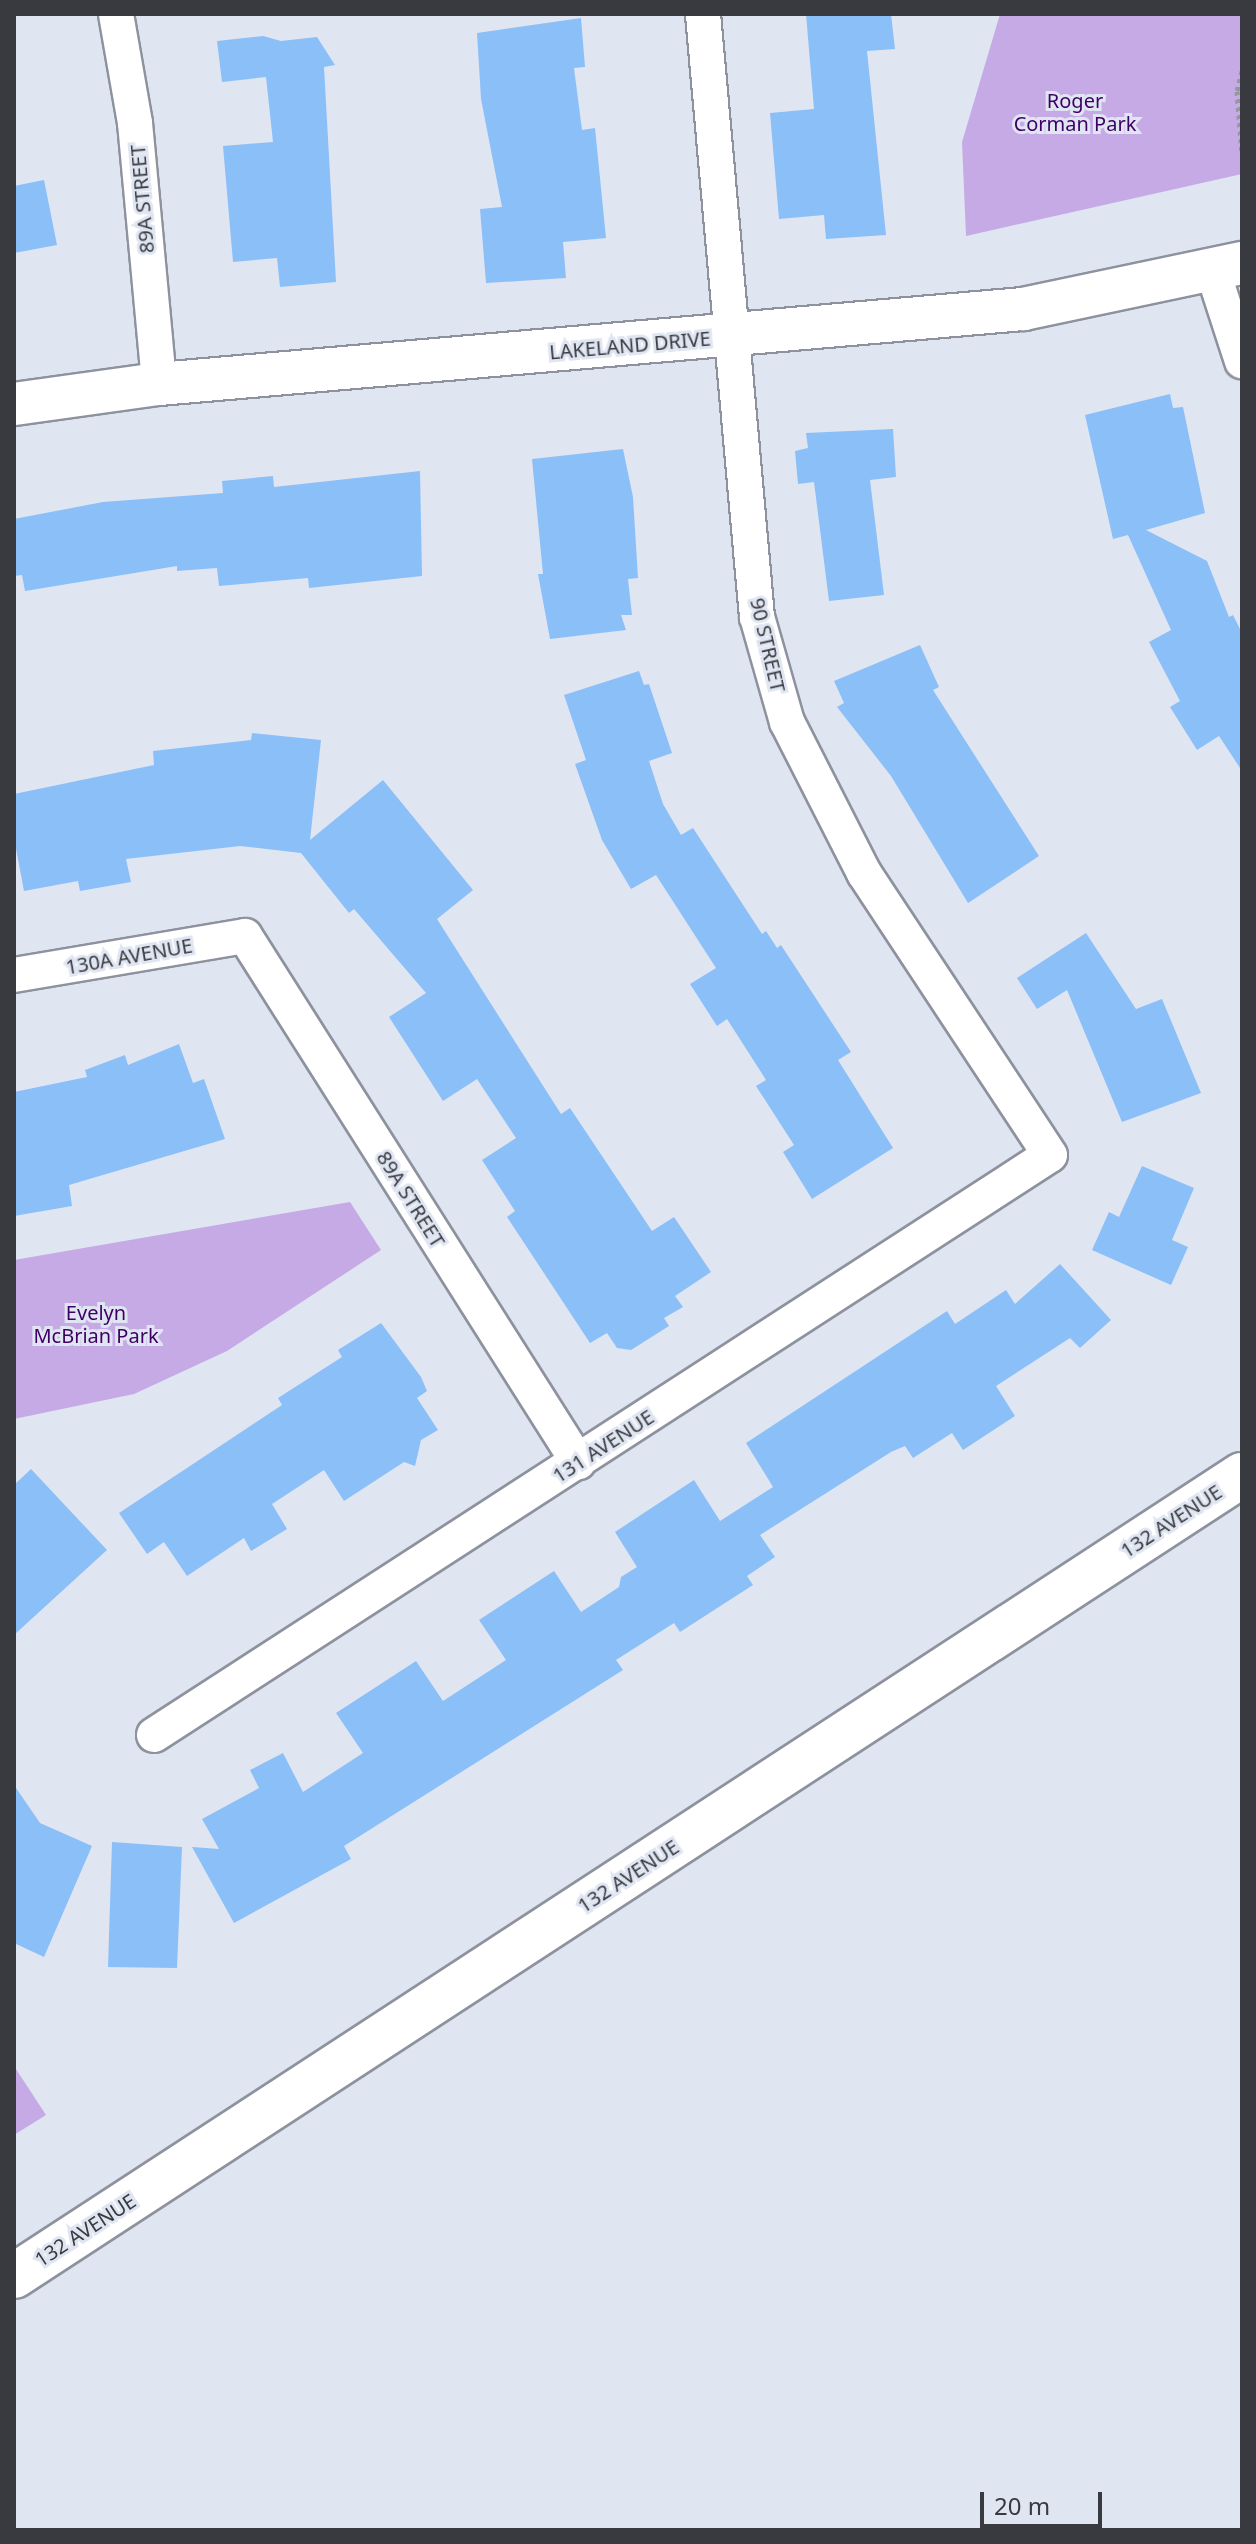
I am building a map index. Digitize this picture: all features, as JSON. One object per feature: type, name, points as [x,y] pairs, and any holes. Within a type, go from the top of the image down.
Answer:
[{"type":"main road","name":"132 AVENUE","points":[[14,2276],[1242,1475]]},
{"type":"street","name":"89A STREET","points":[[116,14],[135,123],[159,384]]},
{"type":"street","name":"90 STREET","points":[[703,14],[729,337],[757,617],[787,722],[864,873],[1050,1155]]},
{"type":"street","name":"LAKELAND DRIVE","points":[[14,404],[159,384],[729,337],[1023,309],[1228,268]]},
{"type":"street","points":[[1228,268],[1242,361]]},
{"type":"street","name":"89A STREET","points":[[245,936],[578,1462]]},
{"type":"street","name":"130A AVENUE","points":[[14,975],[245,936]]},
{"type":"street","name":"131 AVENUE","points":[[154,1735],[1050,1155]]},
{"type":"path","points":[[1242,71],[1237,105],[1242,154]]},
{"type":"green space","name":"Roger Corman Park","points":[[1000,14],[1242,14],[1242,174],[966,236],[962,142]]},
{"type":"green space","name":"Evelyn McBrian Park","points":[[350,1202],[381,1250],[227,1351],[134,1394],[14,1419],[14,1260]]},
{"type":"green space","points":[[14,2066],[46,2115],[14,2135]]},
{"type":"building","points":[[806,14],[891,14],[895,49],[867,51],[886,235],[826,239],[824,215],[779,219],[770,113],[814,109]]},
{"type":"building","points":[[581,18],[585,67],[574,68],[582,130],[595,128],[606,238],[563,242],[566,278],[486,283],[480,209],[502,207],[481,99],[477,33]]},
{"type":"building","points":[[263,36],[281,41],[317,37],[335,65],[324,67],[336,282],[280,287],[277,258],[233,262],[223,146],[273,142],[266,77],[222,82],[217,41]]},
{"type":"building","points":[[44,180],[57,245],[14,253],[14,186]]},
{"type":"building","points":[[1170,394],[1173,408],[1183,407],[1205,513],[1146,530],[1207,561],[1229,617],[1233,615],[1242,633],[1242,771],[1219,736],[1197,750],[1170,707],[1180,701],[1149,642],[1171,630],[1128,535],[1113,539],[1085,415]]},
{"type":"building","points":[[893,429],[896,477],[870,480],[884,595],[829,601],[814,482],[798,484],[795,451],[808,448],[806,433]]},
{"type":"building","points":[[623,449],[633,497],[638,578],[628,579],[632,615],[621,615],[626,630],[550,639],[538,574],[543,574],[532,459]]},
{"type":"building","points":[[420,471],[422,576],[309,588],[308,578],[219,586],[217,568],[177,571],[177,566],[25,591],[22,575],[14,576],[14,519],[103,502],[223,493],[222,481],[273,476],[274,487]]},
{"type":"building","points":[[920,645],[939,687],[933,690],[1039,856],[968,903],[891,776],[837,707],[844,703],[834,681]]},
{"type":"building","points":[[639,671],[644,685],[649,684],[672,753],[649,761],[663,804],[681,835],[693,828],[762,934],[766,931],[777,948],[781,945],[851,1052],[838,1060],[893,1148],[812,1199],[783,1152],[794,1145],[756,1086],[766,1080],[727,1019],[717,1026],[690,984],[716,968],[656,875],[631,889],[602,840],[575,764],[586,760],[564,695]]},
{"type":"building","points":[[252,733],[321,740],[310,840],[383,780],[473,890],[437,919],[561,1114],[570,1108],[652,1231],[674,1217],[711,1272],[675,1296],[683,1307],[664,1318],[669,1326],[631,1350],[617,1348],[607,1333],[590,1343],[507,1217],[515,1211],[482,1160],[516,1138],[477,1079],[443,1101],[389,1017],[426,993],[354,909],[349,913],[301,853],[240,846],[126,859],[131,882],[80,891],[78,881],[24,891],[14,838],[14,794],[154,765],[153,751],[251,740]]},
{"type":"building","points":[[1086,933],[1136,1009],[1162,999],[1201,1093],[1122,1122],[1067,990],[1037,1009],[1017,978]]},
{"type":"building","points":[[179,1044],[193,1083],[204,1079],[225,1139],[69,1185],[72,1206],[14,1216],[14,1092],[87,1077],[85,1070],[125,1055],[128,1065]]},
{"type":"building","points":[[1142,1166],[1194,1188],[1172,1240],[1188,1247],[1171,1285],[1092,1250],[1109,1212],[1119,1217]]},
{"type":"building","points":[[1060,1264],[1111,1320],[1080,1348],[1070,1338],[996,1386],[1015,1416],[963,1450],[952,1433],[913,1458],[905,1446],[891,1452],[760,1535],[775,1557],[747,1576],[753,1585],[680,1632],[674,1623],[616,1660],[623,1670],[344,1846],[351,1859],[234,1923],[192,1847],[219,1849],[202,1819],[259,1788],[250,1770],[283,1753],[303,1792],[363,1753],[336,1713],[416,1661],[443,1701],[506,1660],[479,1620],[554,1571],[581,1612],[619,1587],[621,1577],[637,1567],[615,1532],[694,1480],[720,1521],[773,1487],[746,1443],[947,1311],[955,1324],[1006,1290],[1015,1304]]},
{"type":"building","points":[[381,1323],[421,1377],[427,1391],[417,1398],[438,1430],[421,1440],[415,1466],[404,1462],[344,1501],[324,1470],[272,1504],[287,1529],[251,1551],[244,1538],[187,1576],[164,1542],[147,1554],[119,1513],[282,1405],[278,1398],[342,1357],[338,1350]]},
{"type":"building","points":[[31,1469],[107,1550],[14,1635],[14,1485]]},
{"type":"building","points":[[14,1785],[40,1823],[92,1846],[44,1957],[14,1943]]},
{"type":"building","points":[[112,1842],[182,1847],[177,1968],[108,1967]]}]
